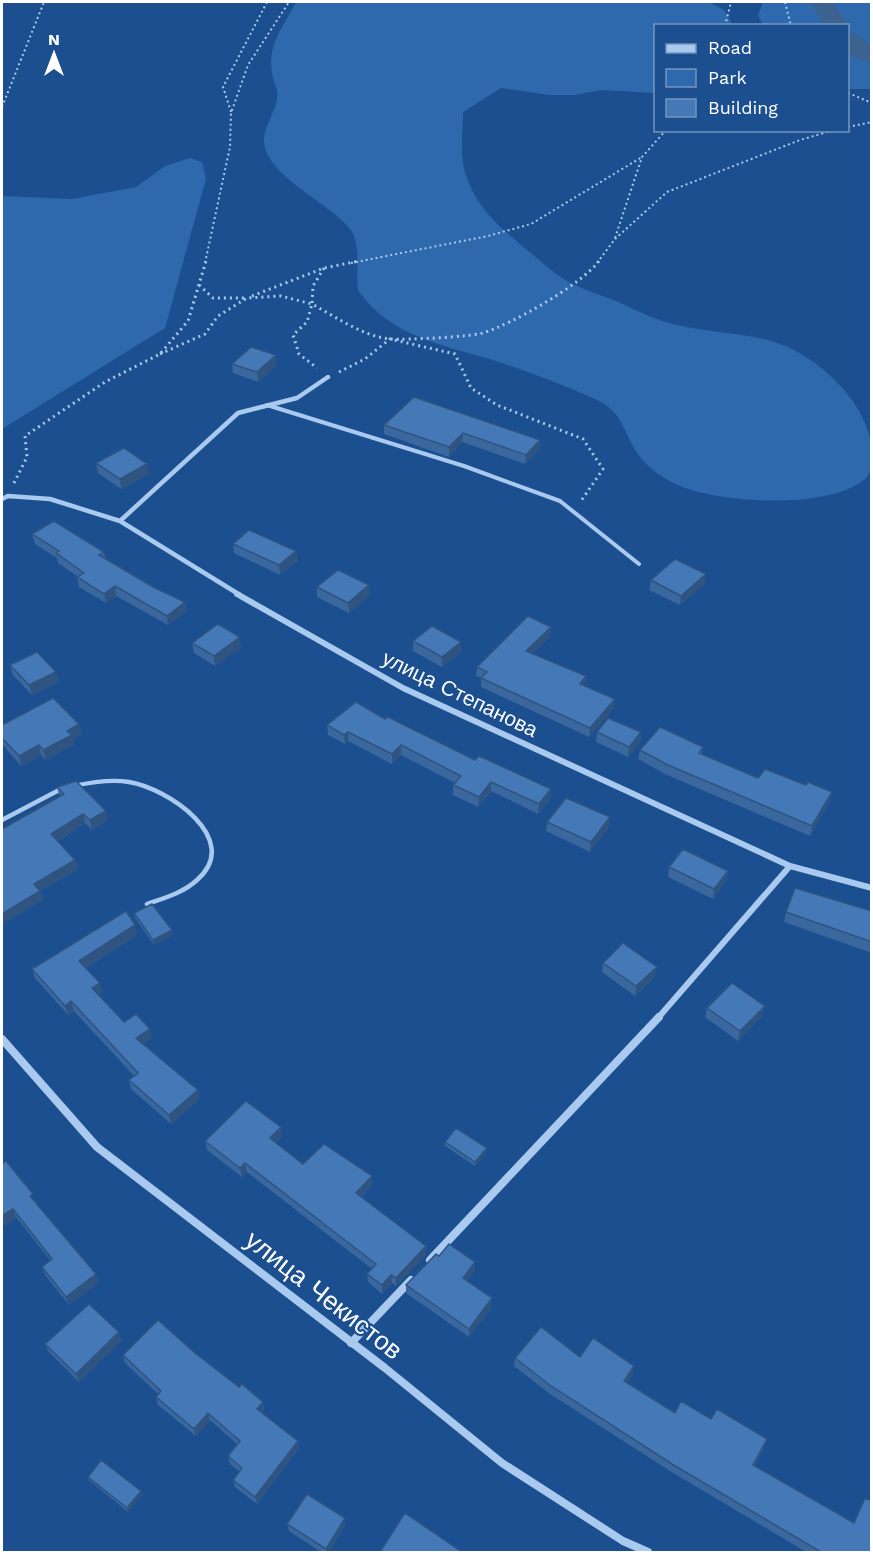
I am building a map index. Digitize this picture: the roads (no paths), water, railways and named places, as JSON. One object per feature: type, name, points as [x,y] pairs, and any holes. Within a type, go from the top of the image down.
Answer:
[{"type":"street","points":[[120,521],[238,413],[297,398],[328,377]]},
{"type":"street","name":"улица Степанова","points":[[2,499],[8,496],[51,499],[120,521],[225,587],[404,688],[790,866],[872,888]]},
{"type":"street","points":[[425,1265],[686,988],[790,866]]},
{"type":"street","name":"улица Чекистов","points":[[2,1039],[97,1147],[502,1463],[623,1541],[648,1552]]},
{"type":"street","points":[[351,1343],[417,1274]]},
{"type":"lane","points":[[267,405],[464,466],[560,501],[639,564]]},
{"type":"lane","points":[[2,820],[60,788],[95,782],[131,782],[164,794],[190,811],[208,831],[211,854],[204,873],[189,886],[147,903]]},
{"type":"waterway","points":[[822,2],[836,24]]},
{"type":"waterway","points":[[849,40],[855,48],[872,57]]}]
